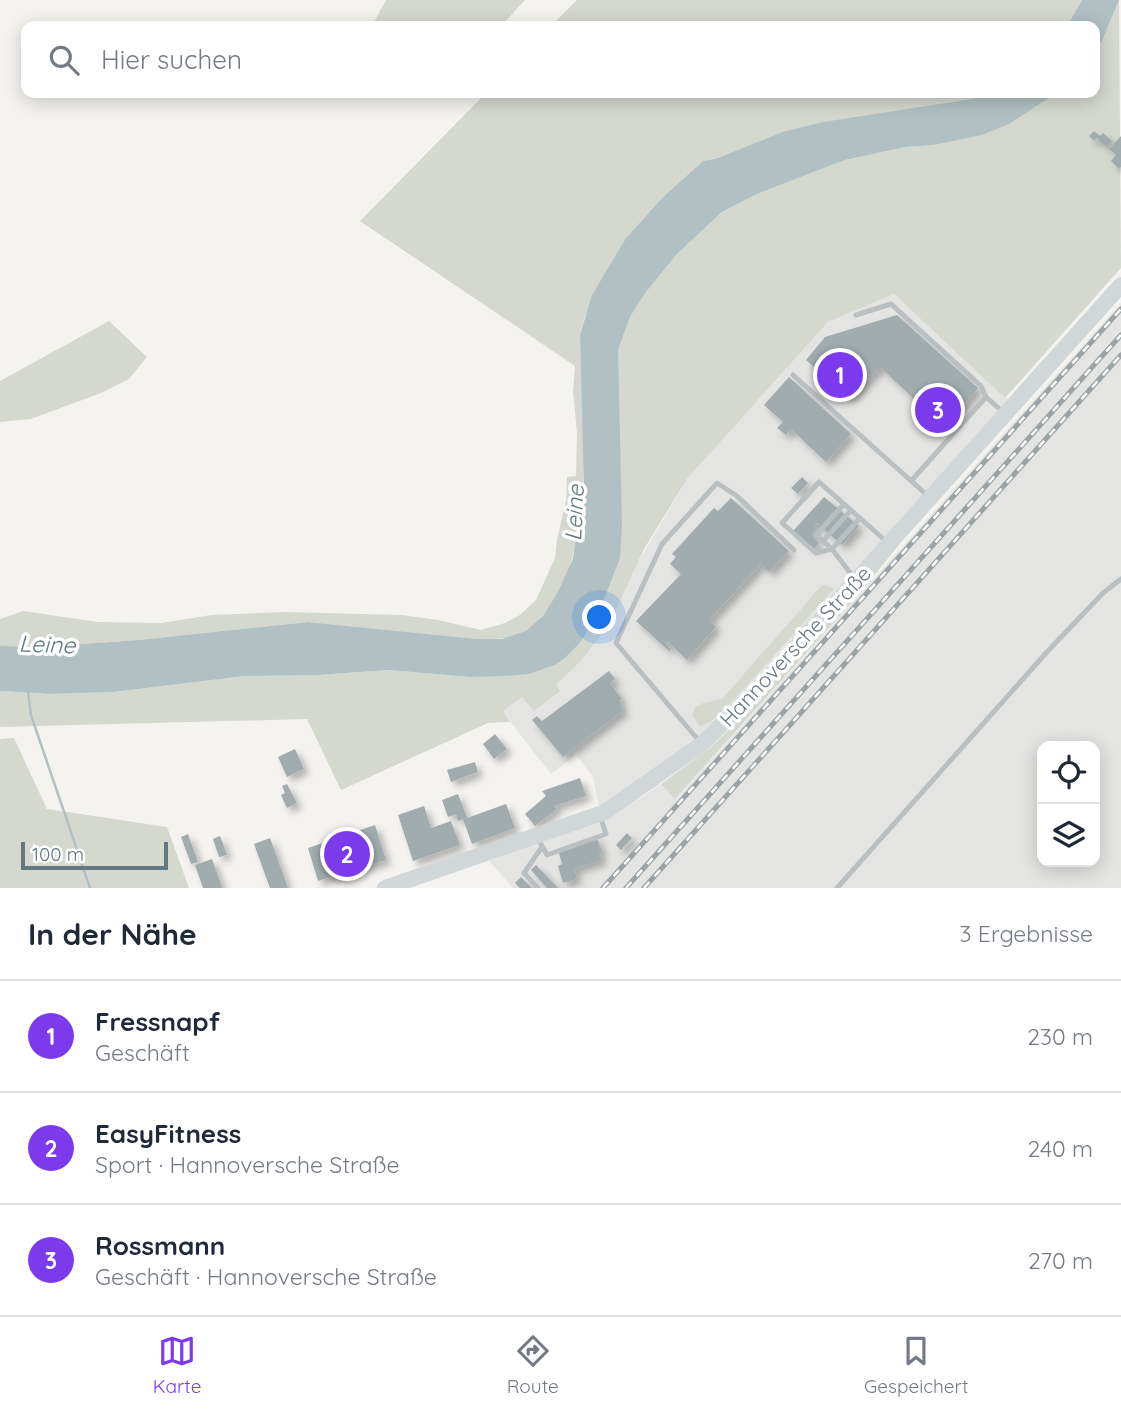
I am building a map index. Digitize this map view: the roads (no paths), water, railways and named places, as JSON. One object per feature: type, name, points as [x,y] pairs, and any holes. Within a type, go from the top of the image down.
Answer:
[{"type":"street","name":"Hannoversche Straße","points":[[385,888],[540,842],[625,799],[702,744],[765,682],[1121,285]]},
{"type":"lane","points":[[856,315],[891,304],[981,386],[986,397],[1006,414]]},
{"type":"lane","points":[[793,375],[930,498]]},
{"type":"lane","points":[[912,480],[986,397]]},
{"type":"lane","points":[[702,744],[616,643],[662,544],[717,482],[737,496],[794,550]]},
{"type":"lane","points":[[859,519],[832,549],[816,554],[782,523],[819,482],[889,544]]},
{"type":"lane","points":[[844,504],[816,535],[832,549],[856,581]]},
{"type":"lane","points":[[823,541],[850,510]]},
{"type":"lane","points":[[836,888],[1046,653],[1103,593],[1121,579]]},
{"type":"lane","points":[[538,888],[524,873],[540,842]]},
{"type":"waterway","points":[[28,691],[31,715],[90,888]]},
{"type":"railway","points":[[603,888],[1121,309]]},
{"type":"railway","points":[[626,888],[1121,335]]},
{"type":"railway","points":[[644,888],[1121,355]]},
{"type":"place","name":"Fressnapf","points":[[840,375]]},
{"type":"place","name":"Rossmann","points":[[938,410]]},
{"type":"place","name":"EasyFitness","points":[[347,854]]},
{"type":"water label","name":"Leine","points":[[574,513]]},
{"type":"water label","name":"Leine","points":[[47,644]]}]
